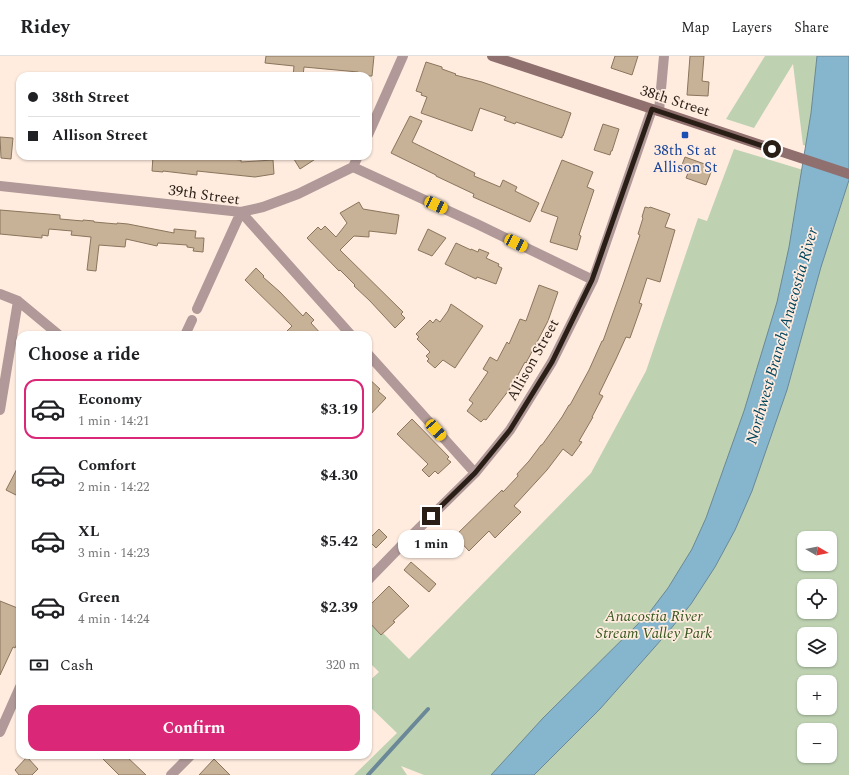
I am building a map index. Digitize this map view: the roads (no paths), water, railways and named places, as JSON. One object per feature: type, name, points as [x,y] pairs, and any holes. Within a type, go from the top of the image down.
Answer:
[{"type":"main road","name":"38th Street","points":[[492,56],[849,174]]},
{"type":"street","points":[[372,126],[403,56]]},
{"type":"street","name":"Allison Street","points":[[372,576],[475,473],[510,430],[548,369],[592,280],[655,110],[664,56]]},
{"type":"street","points":[[197,308],[241,212],[270,205],[298,194],[353,167],[356,160]]},
{"type":"street","points":[[353,167],[477,224],[592,280]]},
{"type":"street","name":"39th Street","points":[[0,186],[241,212],[347,331]]},
{"type":"street","points":[[0,294],[18,301],[54,331]]},
{"type":"street","points":[[0,410],[18,301]]},
{"type":"street","points":[[187,331],[192,320]]},
{"type":"street","points":[[372,358],[475,473]]},
{"type":"street","points":[[0,732],[16,696]]},
{"type":"street","points":[[171,775],[187,759]]},
{"type":"water","name":"Northwest Branch Anacostia River","points":[[817,56],[849,56],[849,180],[821,267],[787,390],[752,491],[735,530],[715,567],[691,604],[600,709],[534,775],[491,775],[543,718],[649,613],[668,588],[692,549],[706,518],[744,411],[777,302],[789,247],[811,113]]},
{"type":"waterway","points":[[368,775],[428,709]]},
{"type":"place","name":"38th St at Allison St","points":[[685,135]]},
{"type":"park label","name":"Anacostia River Stream Valley Park","points":[[654,624]]}]
